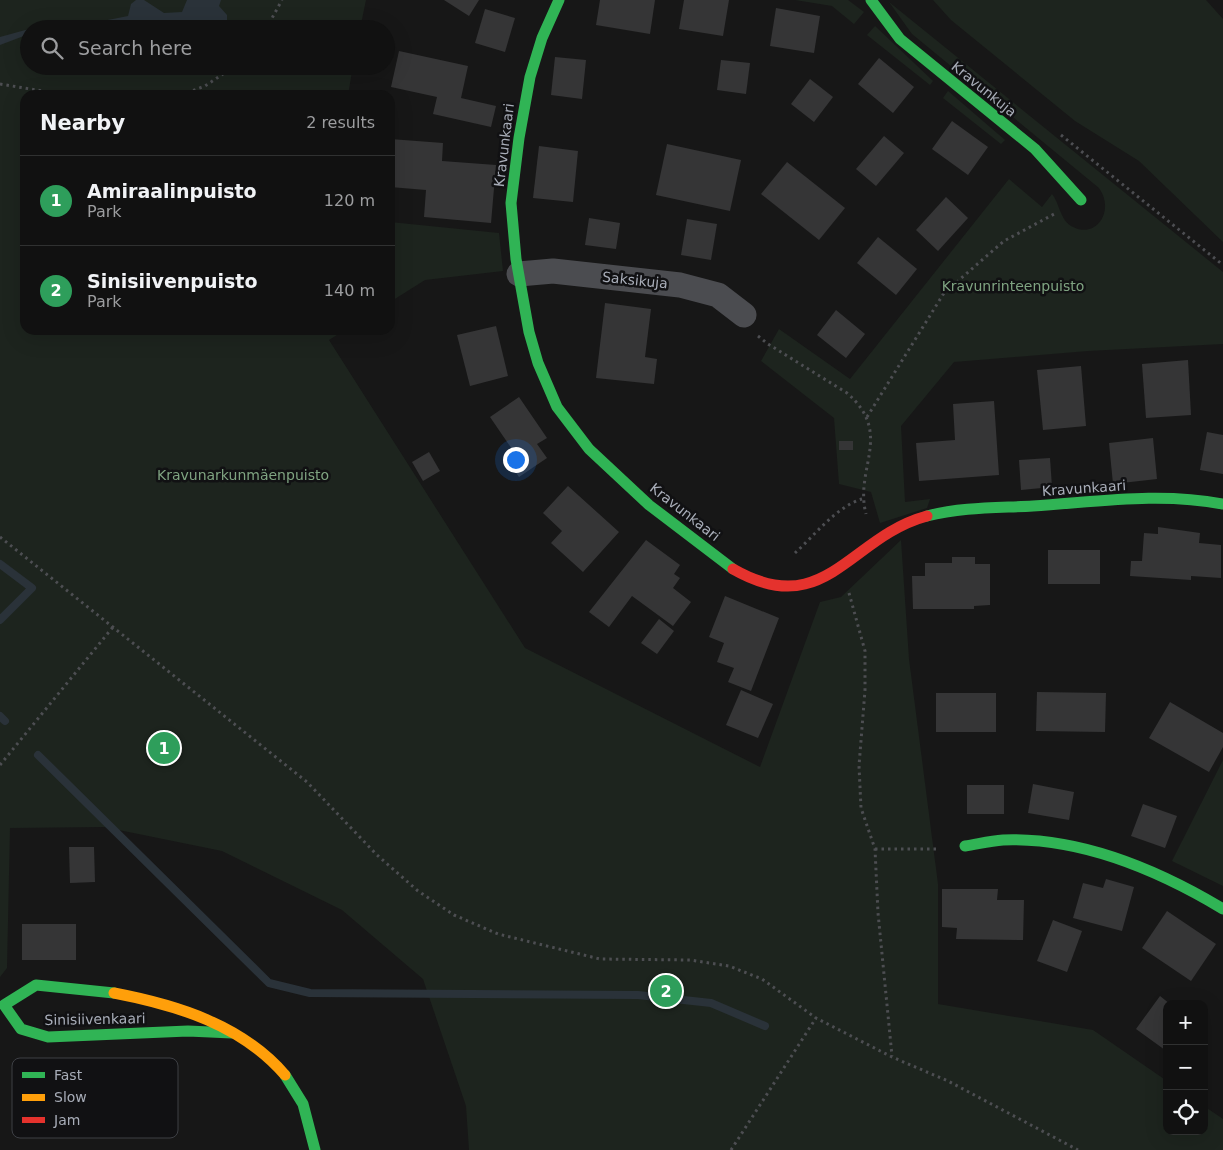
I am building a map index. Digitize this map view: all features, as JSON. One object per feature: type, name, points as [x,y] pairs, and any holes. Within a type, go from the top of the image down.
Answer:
[{"type":"street","name":"Kravunkaari","points":[[559,0],[532,64],[521,118],[511,216],[529,335],[538,369],[557,407],[582,442],[648,504],[743,576],[764,585],[805,586],[839,569],[873,540],[903,523],[941,513],[1153,498],[1197,498],[1223,504]]},
{"type":"street","name":"Kravunkuja","points":[[870,0],[900,40],[1035,150],[1081,200]]},
{"type":"street","name":"Saksikuja","points":[[519,274],[553,271],[680,285],[718,295],[744,314]]},
{"type":"street","points":[[964,846],[1008,839],[1091,850],[1165,876],[1223,909]]},
{"type":"street","name":"Sinisiivenkaari","points":[[232,1033],[188,1031],[48,1037],[21,1030],[4,1005],[36,985],[112,992],[184,1011],[232,1033],[261,1049],[290,1079],[312,1124],[315,1150]]},
{"type":"path","points":[[271,20],[282,0]]},
{"type":"path","points":[[194,90],[205,86],[222,75]]},
{"type":"path","points":[[0,84],[37,90]]},
{"type":"path","points":[[867,417],[944,293],[1004,241],[1081,200]]},
{"type":"path","points":[[744,314],[763,341],[847,393],[858,403],[867,417],[870,426],[870,454],[862,499],[873,540]]},
{"type":"path","points":[[795,553],[841,510],[862,499]]},
{"type":"path","points":[[0,537],[307,782],[377,855],[418,891],[454,915],[498,934],[600,959],[690,960],[729,966],[762,979],[816,1018],[892,1056],[948,1081],[1078,1150]]},
{"type":"path","points":[[839,569],[847,588],[865,651],[865,690],[859,766],[861,808],[874,849],[878,913],[892,1056]]},
{"type":"path","points":[[0,765],[113,627]]},
{"type":"path","points":[[874,849],[942,849],[964,846]]},
{"type":"path","points":[[731,1150],[816,1018]]},
{"type":"green space","name":"Kravunarkunmäenpuisto","points":[[0,0],[366,0],[362,20],[20,20],[20,75],[351,75],[349,90],[20,90],[20,335],[337,335],[329,340],[525,648],[760,767],[820,602],[841,597],[901,540],[909,659],[938,884],[938,1004],[1093,1030],[1163,1078],[1163,1135],[1208,1135],[1208,1109],[1223,1119],[1223,1150],[469,1150],[466,1106],[423,979],[342,910],[222,851],[104,827],[10,828],[7,968],[0,977]]},
{"type":"green space","points":[[795,0],[848,0],[864,12],[854,24],[832,6]]},
{"type":"green space","points":[[933,0],[1206,0],[1223,19],[1223,242],[1139,161],[1075,121],[951,20]]},
{"type":"green space","name":"Kravunrinteenpuisto","points":[[889,2],[1223,272],[1223,344],[1088,351],[954,362],[901,426],[905,502],[930,499],[927,508],[880,523],[871,492],[839,484],[834,418],[761,361],[779,329],[850,379],[1009,179],[1042,207],[1052,194],[1065,221],[1073,227],[1082,230],[1096,226],[1104,213],[1105,205],[1099,188],[912,34]]},
{"type":"green space","points":[[875,26],[933,81],[930,85],[867,35]]},
{"type":"green space","points":[[948,91],[1005,140],[1001,144],[943,98]]},
{"type":"green space","points":[[395,223],[499,233],[503,271],[425,280],[395,299]]},
{"type":"green space","points":[[1223,760],[1223,886],[1172,861]]},
{"type":"shaded area","points":[[136,0],[144,0],[164,13],[182,12],[187,0],[221,0],[219,6],[227,15],[227,20],[108,20],[128,16],[131,4]]},
{"type":"shaded area","points":[[20,31],[20,37],[0,45],[0,37]]},
{"type":"building","points":[[444,0],[479,0],[469,16]]},
{"type":"building","points":[[600,0],[655,0],[650,34],[596,25]]},
{"type":"building","points":[[684,0],[729,0],[723,36],[679,29]]},
{"type":"building","points":[[776,8],[820,16],[814,53],[770,46]]},
{"type":"building","points":[[485,9],[515,18],[505,52],[475,43]]},
{"type":"building","points":[[399,51],[468,66],[461,98],[496,106],[491,127],[433,114],[437,97],[391,87]]},
{"type":"building","points":[[555,57],[586,60],[582,99],[551,95]]},
{"type":"building","points":[[879,58],[914,87],[893,113],[858,84]]},
{"type":"building","points":[[721,60],[750,63],[746,94],[717,90]]},
{"type":"building","points":[[810,79],[833,97],[814,122],[791,104]]},
{"type":"building","points":[[952,121],[988,147],[968,175],[932,149]]},
{"type":"building","points":[[884,136],[904,153],[876,186],[856,169]]},
{"type":"building","points":[[395,139],[443,143],[442,161],[496,165],[491,223],[424,217],[426,190],[395,187]]},
{"type":"building","points":[[667,144],[741,160],[730,211],[656,195]]},
{"type":"building","points":[[539,146],[578,151],[573,202],[533,198]]},
{"type":"building","points":[[787,162],[845,208],[819,240],[761,194]]},
{"type":"building","points":[[946,197],[968,218],[938,251],[916,230]]},
{"type":"building","points":[[589,218],[620,223],[616,249],[585,245]]},
{"type":"building","points":[[687,219],[717,224],[711,260],[681,255]]},
{"type":"building","points":[[878,237],[917,269],[896,295],[857,263]]},
{"type":"building","points":[[605,303],[651,309],[645,357],[657,359],[654,384],[596,378]]},
{"type":"building","points":[[836,310],[865,334],[846,358],[817,335]]},
{"type":"building","points":[[496,326],[508,376],[470,386],[457,335]]},
{"type":"building","points":[[1188,360],[1191,415],[1146,418],[1142,364]]},
{"type":"building","points":[[1081,366],[1086,426],[1043,430],[1037,370]]},
{"type":"building","points":[[519,397],[547,438],[537,444],[547,458],[519,477],[508,461],[516,455],[490,417]]},
{"type":"building","points":[[994,401],[999,475],[919,481],[916,443],[955,440],[953,404]]},
{"type":"building","points":[[1207,432],[1223,435],[1223,474],[1200,470]]},
{"type":"building","points":[[1153,438],[1157,479],[1113,484],[1109,443]]},
{"type":"building","points":[[839,441],[853,441],[853,450],[839,450]]},
{"type":"building","points":[[429,452],[440,471],[423,481],[412,462]]},
{"type":"building","points":[[1050,458],[1052,487],[1021,490],[1019,460]]},
{"type":"building","points":[[568,486],[619,532],[583,572],[551,543],[562,531],[543,513]]},
{"type":"building","points":[[1158,527],[1200,533],[1199,543],[1221,545],[1221,578],[1191,576],[1191,580],[1130,576],[1131,561],[1142,561],[1144,533],[1158,534]]},
{"type":"building","points":[[646,540],[680,565],[674,574],[680,578],[673,588],[691,602],[673,626],[632,596],[609,627],[589,612]]},
{"type":"building","points":[[1048,550],[1100,550],[1100,584],[1048,584]]},
{"type":"building","points":[[952,557],[975,557],[975,564],[990,564],[990,605],[974,606],[974,609],[913,609],[912,576],[925,576],[925,563],[952,563]]},
{"type":"building","points":[[725,596],[779,618],[751,691],[728,682],[734,668],[717,662],[724,643],[709,637]]},
{"type":"building","points":[[659,619],[674,631],[657,654],[641,643]]},
{"type":"building","points":[[741,690],[773,704],[758,738],[726,725]]},
{"type":"building","points":[[1037,692],[1106,693],[1105,732],[1036,731]]},
{"type":"building","points":[[936,693],[996,693],[996,732],[936,732]]},
{"type":"building","points":[[1170,702],[1223,733],[1223,747],[1209,772],[1149,738]]},
{"type":"building","points":[[1033,784],[1074,792],[1069,820],[1028,813]]},
{"type":"building","points":[[967,785],[1004,785],[1004,814],[967,814]]},
{"type":"building","points":[[1143,804],[1177,816],[1165,848],[1131,836]]},
{"type":"building","points":[[69,847],[94,847],[95,882],[70,883]]},
{"type":"building","points":[[1106,879],[1134,887],[1122,931],[1073,918],[1083,883],[1103,888]]},
{"type":"building","points":[[942,889],[998,889],[997,900],[1024,900],[1023,940],[956,939],[957,928],[942,927]]},
{"type":"building","points":[[1167,911],[1216,944],[1191,981],[1142,948]]},
{"type":"building","points":[[1053,920],[1082,931],[1067,972],[1037,961]]},
{"type":"building","points":[[22,924],[76,924],[76,960],[22,960]]},
{"type":"building","points":[[1160,996],[1165,1000],[1163,1000],[1163,1049],[1136,1029]]},
{"type":"waterway","points":[[0,564],[32,588],[0,620]]},
{"type":"waterway","points":[[0,716],[5,721]]},
{"type":"waterway","points":[[38,755],[269,983],[310,993],[638,995],[711,1003],[765,1026]]},
{"type":"traffic: fast","points":[[559,0],[542,38],[530,77],[519,138],[511,203],[516,259],[529,332],[538,363],[557,407],[589,449],[649,505],[733,569]]},
{"type":"traffic: fast","points":[[871,0],[900,39],[1035,149],[1081,200]]},
{"type":"traffic: fast","points":[[927,516],[967,509],[1152,498],[1199,500],[1223,504]]},
{"type":"traffic: fast","points":[[965,846],[1003,840],[1061,844],[1090,850],[1145,869],[1172,881],[1223,909]]},
{"type":"traffic: fast","points":[[114,993],[36,985],[4,1005],[21,1029],[48,1037],[188,1031],[232,1033]]},
{"type":"traffic: fast","points":[[285,1075],[303,1104],[315,1150]]},
{"type":"traffic: slow","points":[[114,993],[184,1011],[229,1030],[268,1058],[285,1075]]},
{"type":"traffic: jam","points":[[733,569],[765,583],[791,586],[814,581],[835,570],[900,526],[927,516]]},
{"type":"place","name":"Amiraalinpuisto","points":[[164,748]]},
{"type":"place","name":"Sinisiivenpuisto","points":[[666,991]]}]
